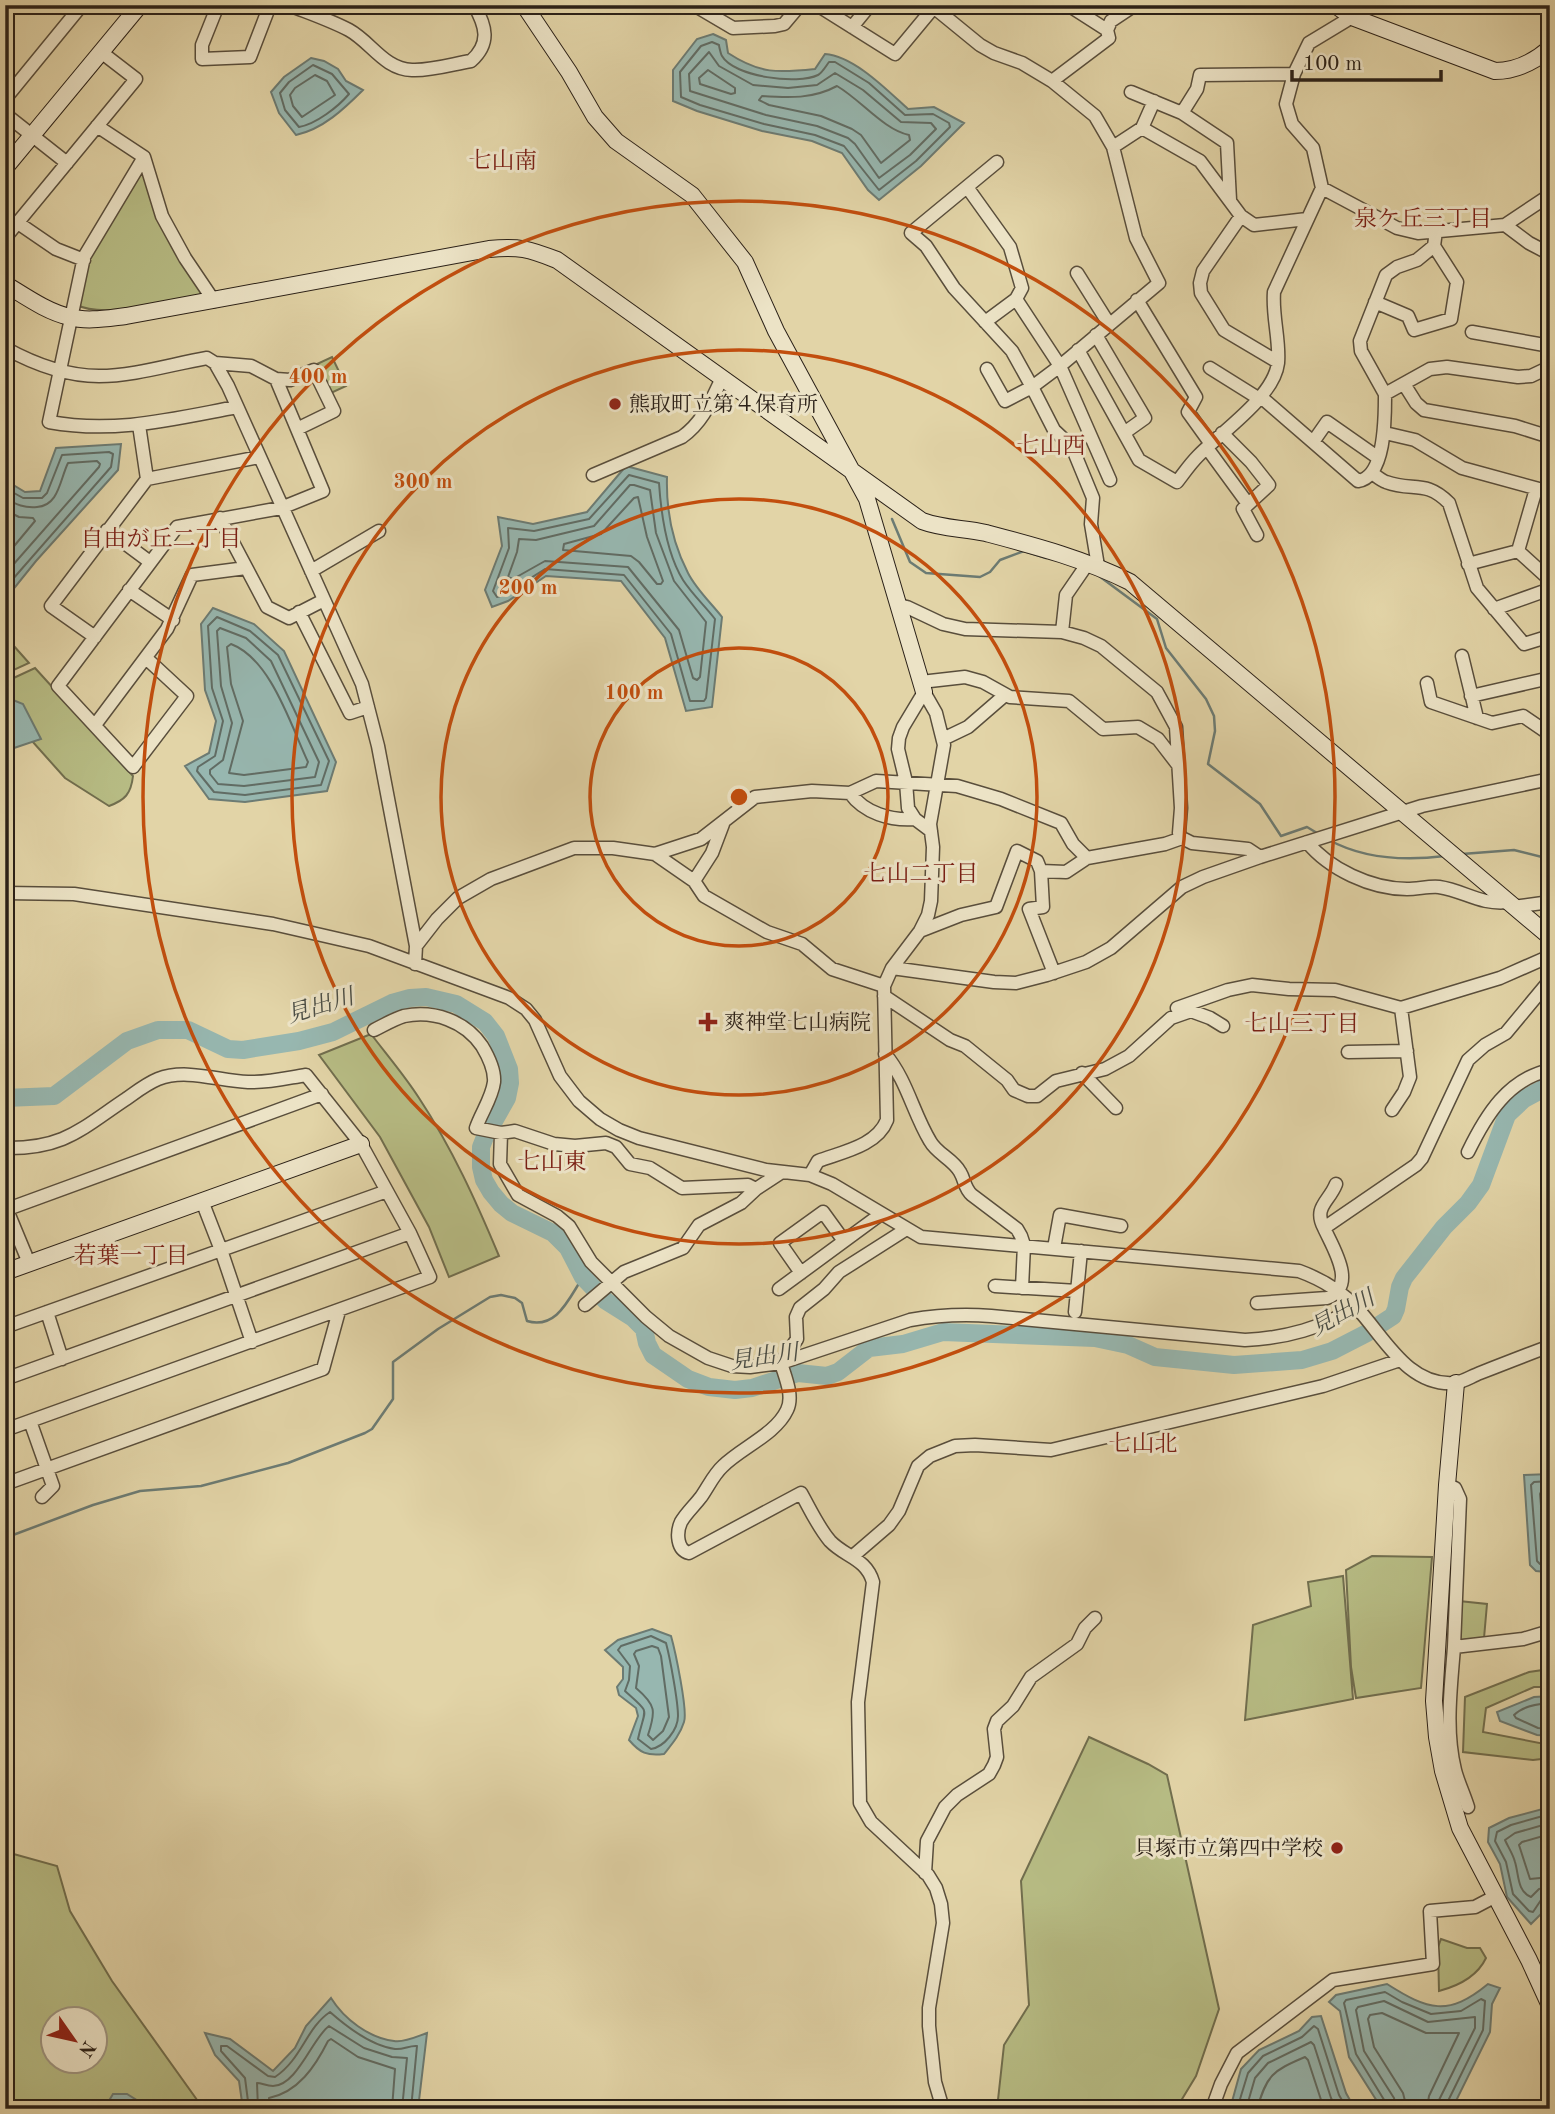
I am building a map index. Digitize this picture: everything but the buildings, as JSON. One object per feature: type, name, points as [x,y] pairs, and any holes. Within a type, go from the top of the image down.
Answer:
[{"type":"street","points":[[5,15],[13,5]]},
{"type":"street","points":[[5,99],[82,5]]},
{"type":"street","points":[[5,168],[139,5]]},
{"type":"street","points":[[218,5],[202,45],[202,59],[250,57],[270,5]]},
{"type":"street","points":[[289,5],[349,30],[360,36],[375,54],[411,70],[471,61],[477,56],[486,31],[485,23],[474,5]]},
{"type":"street","points":[[524,5],[569,72],[595,117],[616,142],[692,195],[745,262],[776,331],[867,499],[922,687],[936,713],[943,739],[930,824],[933,847],[928,915],[920,931],[892,968],[884,991],[887,1120],[883,1130],[871,1141],[818,1161],[810,1175]]},
{"type":"street","points":[[694,5],[733,28],[784,24],[800,5]]},
{"type":"street","points":[[817,5],[895,54],[936,7],[980,45],[1023,63],[1052,81],[1095,116],[1113,147],[1136,238],[1159,283],[1060,366],[1032,387],[1006,401],[987,369]]},
{"type":"street","points":[[852,27],[870,5]]},
{"type":"street","points":[[1068,5],[1107,30]]},
{"type":"street","points":[[1052,81],[1109,38],[1107,30],[1111,21],[1135,5]]},
{"type":"street","points":[[1335,5],[1358,11],[1496,71],[1508,71],[1522,66],[1550,48]]},
{"type":"street","points":[[1078,350],[1139,460],[1177,482],[1209,446],[1260,398],[1272,381],[1278,362],[1274,292],[1322,188],[1313,148],[1292,124],[1286,104],[1294,74],[1308,43],[1358,11]]},
{"type":"street","points":[[5,238],[136,79],[101,52]]},
{"type":"street","points":[[1182,113],[1197,89],[1200,75],[1294,74]]},
{"type":"street","points":[[5,77],[16,86]]},
{"type":"street","points":[[1131,92],[1182,113],[1227,143],[1230,201]]},
{"type":"street","points":[[1113,147],[1142,128],[1154,101]]},
{"type":"street","points":[[5,114],[67,163]]},
{"type":"street","points":[[97,127],[144,157],[162,216],[185,258],[214,300]]},
{"type":"street","points":[[1142,128],[1199,161],[1241,216],[1254,225],[1307,219]]},
{"type":"street","points":[[144,157],[84,260],[49,422],[92,428],[139,425],[237,407]]},
{"type":"street","points":[[997,162],[911,233],[926,246],[954,288],[1012,351],[1054,430],[1073,447],[1092,496],[1093,564],[1066,595],[1062,632]]},
{"type":"street","points":[[967,187],[1010,247],[1022,288],[1016,299],[985,322]]},
{"type":"street","points":[[1322,188],[1397,228],[1418,233],[1506,225],[1550,195]]},
{"type":"street","points":[[1241,216],[1203,271],[1200,283],[1202,293],[1224,330],[1278,362]]},
{"type":"street","points":[[18,223],[56,249],[84,260]]},
{"type":"street","points":[[1506,225],[1529,243],[1550,254]]},
{"type":"street","points":[[1375,302],[1408,316],[1414,330],[1451,319],[1457,282],[1434,246],[1436,232]]},
{"type":"street","points":[[1210,368],[1260,398],[1358,481],[1365,480],[1372,473],[1385,433],[1385,394],[1361,351],[1360,341],[1386,275],[1397,267],[1417,260],[1434,246]]},
{"type":"street","points":[[5,284],[71,318],[126,316],[489,248],[530,249],[557,260],[922,521],[937,527],[982,532],[1093,564],[1130,582],[1550,937]]},
{"type":"street","points":[[1077,273],[1109,324]]},
{"type":"street","points":[[1016,299],[1060,366],[1110,480]]},
{"type":"street","points":[[1137,300],[1196,397],[1188,412],[1248,505]]},
{"type":"street","points":[[1472,332],[1550,345]]},
{"type":"street","points":[[1096,335],[1145,418],[1124,433]]},
{"type":"street","points":[[5,348],[28,360],[60,371],[97,376],[207,358],[215,363],[251,366],[276,379],[290,380],[314,370],[334,411],[297,429]]},
{"type":"street","points":[[215,363],[362,684],[416,946],[415,964]]},
{"type":"street","points":[[1385,394],[1430,369],[1447,367],[1518,377],[1531,376],[1550,367]]},
{"type":"street","points":[[593,475],[682,437],[694,428],[702,419],[722,378]]},
{"type":"street","points":[[146,658],[187,696],[133,767],[58,686],[177,527],[281,508],[323,491],[276,379]]},
{"type":"street","points":[[1405,384],[1416,403],[1424,410],[1515,426],[1550,437]]},
{"type":"street","points":[[1313,442],[1327,422],[1377,457]]},
{"type":"street","points":[[139,425],[147,479]]},
{"type":"street","points":[[1222,433],[1269,485],[1243,509],[1257,535]]},
{"type":"street","points":[[1385,433],[1415,440],[1462,468],[1550,492]]},
{"type":"street","points":[[95,637],[51,606],[147,479],[259,457]]},
{"type":"street","points":[[1372,473],[1386,482],[1429,488],[1439,493],[1449,503],[1476,588],[1524,644],[1550,636]]},
{"type":"street","points":[[1518,551],[1536,489]]},
{"type":"street","points":[[220,518],[267,607],[289,618],[324,600]]},
{"type":"street","points":[[107,530],[150,562]]},
{"type":"street","points":[[311,571],[379,531]]},
{"type":"street","points":[[1468,564],[1518,551]]},
{"type":"street","points":[[1518,551],[1550,580]]},
{"type":"street","points":[[95,725],[173,620],[192,575],[246,568]]},
{"type":"street","points":[[1494,609],[1550,589]]},
{"type":"street","points":[[129,590],[173,620]]},
{"type":"street","points":[[898,605],[943,624],[965,629],[1062,632],[1101,646],[1157,692],[1176,727],[1181,808],[1179,832],[1182,838],[1192,843],[1248,849],[1260,857]]},
{"type":"street","points":[[299,612],[350,713],[368,707]]},
{"type":"street","points":[[1462,656],[1477,718]]},
{"type":"street","points":[[922,687],[965,677],[983,682],[1005,695],[1023,699],[1069,701],[1103,729],[1138,727],[1158,739],[1178,765]]},
{"type":"street","points":[[1471,696],[1550,678]]},
{"type":"street","points":[[1427,683],[1431,702],[1492,723],[1523,716],[1545,731],[1550,731]]},
{"type":"street","points":[[922,687],[899,738],[898,749],[906,782],[908,808],[915,819],[931,831]]},
{"type":"street","points":[[943,739],[968,727],[1005,695]]},
{"type":"street","points":[[892,968],[1016,983],[1054,973],[1086,962],[1111,948],[1182,887],[1260,857],[1400,812],[1550,779]]},
{"type":"street","points":[[416,946],[458,898],[491,879],[574,848],[613,848],[655,854],[701,839],[755,797],[812,791],[850,793],[876,781],[957,786],[1001,799],[1061,824],[1073,844],[1087,858]]},
{"type":"street","points":[[850,793],[857,803],[868,810],[901,820],[915,819]]},
{"type":"street","points":[[694,881],[712,853],[723,824]]},
{"type":"street","points":[[1041,871],[1066,872],[1087,858],[1165,844],[1182,838]]},
{"type":"street","points":[[1307,842],[1358,880],[1388,888],[1437,887],[1495,903],[1550,902]]},
{"type":"street","points":[[920,931],[961,915],[996,907],[1017,851],[1037,861],[1041,871],[1043,907],[1029,909],[1054,973]]},
{"type":"street","points":[[655,854],[694,881],[704,896],[766,932],[802,944],[832,969],[884,991],[950,1040],[965,1046],[1007,1080],[1014,1090],[1028,1096],[1037,1096],[1056,1081],[1105,1069],[1129,1056],[1171,1018],[1191,1011],[1223,1026]]},
{"type":"street","points":[[5,893],[74,894],[273,924],[369,946],[509,998],[526,1009],[535,1020],[560,1076],[579,1101],[600,1119],[639,1138],[766,1170],[810,1175],[832,1184],[905,1230],[921,1237],[1299,1271],[1337,1291],[1357,1307],[1400,1360],[1418,1373],[1435,1380],[1456,1383],[1550,1346]]},
{"type":"street","points":[[1171,1018],[1179,1007],[1227,990],[1252,985],[1335,990],[1401,1008],[1500,978],[1550,956]]},
{"type":"street","points":[[1324,1228],[1416,1165],[1422,1158],[1468,1060],[1485,1045],[1506,1033],[1550,980]]},
{"type":"street","points":[[1392,1110],[1410,1077],[1401,1008]]},
{"type":"street","points":[[374,1030],[401,1017],[418,1014],[449,1019],[471,1033],[487,1055],[494,1080],[492,1092],[476,1128],[501,1133],[515,1131],[554,1144],[575,1146],[606,1143],[612,1145],[630,1164],[650,1168],[682,1188],[748,1185],[756,1189]]},
{"type":"street","points":[[1348,1052],[1407,1051]]},
{"type":"street","points":[[886,1054],[898,1069],[929,1140],[937,1152],[953,1163],[960,1172],[965,1189],[1017,1229],[1024,1245],[1022,1288]]},
{"type":"street","points":[[1468,1152],[1482,1122],[1503,1095],[1529,1077],[1550,1070]]},
{"type":"street","points":[[1082,1073],[1116,1108]]},
{"type":"street","points":[[5,1148],[22,1148],[60,1141],[82,1130],[143,1087],[159,1079],[182,1074],[256,1082],[306,1075],[361,1144],[410,1233],[430,1277],[5,1430]]},
{"type":"street","points":[[29,1263],[6,1210],[321,1094]]},
{"type":"street","points":[[612,1145],[619,1130]]},
{"type":"street","points":[[501,1133],[500,1164],[518,1195],[545,1208],[569,1226],[591,1262],[669,1336],[708,1359],[732,1366],[781,1363],[910,1320],[932,1316],[991,1316],[1245,1340],[1280,1338],[1301,1333],[1331,1322],[1357,1307]]},
{"type":"street","points":[[5,1272],[361,1144]]},
{"type":"street","points":[[585,1305],[611,1280],[624,1272],[683,1248],[699,1225],[741,1203],[756,1189],[782,1172]]},
{"type":"street","points":[[1257,1303],[1327,1298],[1337,1291],[1343,1271],[1320,1219],[1320,1210],[1336,1184]]},
{"type":"street","points":[[5,1327],[387,1191]]},
{"type":"street","points":[[202,1201],[253,1342]]},
{"type":"street","points":[[801,1273],[780,1243],[823,1212],[844,1241]]},
{"type":"street","points":[[779,1289],[881,1214]]},
{"type":"street","points":[[1054,1248],[1060,1215],[1121,1226]]},
{"type":"street","points":[[905,1230],[839,1272],[824,1289],[800,1308],[796,1317],[797,1339],[781,1363],[789,1393],[789,1408],[783,1417],[750,1447],[723,1466],[681,1522],[679,1547],[683,1552],[696,1550],[800,1493],[828,1539],[864,1564],[870,1572],[873,1582],[858,1702],[860,1803],[871,1822],[925,1873],[936,1888],[943,1923],[929,2008],[929,2026],[936,2082],[943,2109]]},
{"type":"street","points":[[5,1379],[410,1233]]},
{"type":"street","points":[[1075,1312],[1081,1251]]},
{"type":"street","points":[[996,1286],[1077,1291]]},
{"type":"street","points":[[5,1484],[323,1369],[339,1311]]},
{"type":"street","points":[[47,1312],[62,1359]]},
{"type":"street","points":[[853,1556],[889,1525],[899,1511],[918,1466],[930,1456],[955,1446],[1051,1450],[1323,1386],[1400,1360]]},
{"type":"street","points":[[1456,1383],[1434,1701],[1460,1828],[1550,2006]]},
{"type":"street","points":[[30,1421],[53,1486],[42,1497]]},
{"type":"street","points":[[1447,1485],[1455,1488],[1460,1499],[1448,1767],[1468,1807]]},
{"type":"street","points":[[925,1873],[928,1841],[944,1807],[989,1774],[994,1765],[997,1757],[994,1729],[997,1721],[1013,1706],[1031,1677],[1077,1644],[1085,1628],[1095,1618]]},
{"type":"street","points":[[1454,1647],[1523,1639],[1550,1631]]},
{"type":"street","points":[[1212,2109],[1237,2053],[1333,1980],[1433,1964],[1430,1911],[1475,1907],[1494,1897]]},
{"type":"green space","points":[[144,168],[204,292],[202,295],[120,310],[89,309],[77,305],[87,262]]},
{"type":"green space","points":[[332,357],[346,386],[331,393],[317,364]]},
{"type":"green space","points":[[5,636],[29,663],[5,674]]},
{"type":"green space","points":[[35,668],[133,776],[129,792],[119,801],[109,806],[65,778],[32,741],[40,739],[8,698],[5,699],[5,682]]},
{"type":"green space","points":[[371,1034],[414,1090],[453,1155],[499,1256],[449,1277],[429,1227],[380,1137],[319,1055]]},
{"type":"green space","points":[[1372,1556],[1432,1557],[1421,1688],[1356,1698],[1351,1667],[1346,1570]]},
{"type":"green space","points":[[1343,1576],[1353,1699],[1245,1720],[1253,1625],[1311,1606],[1308,1582]]},
{"type":"green space","points":[[1459,1601],[1487,1604],[1484,1638],[1457,1641]]},
{"type":"green space","points":[[1550,1669],[1550,1687],[1534,1687],[1486,1708],[1483,1732],[1550,1745],[1550,1758],[1533,1760],[1463,1752],[1465,1697],[1529,1672]]},
{"type":"green space","points":[[1089,1737],[1167,1775],[1219,2009],[1196,2076],[1176,2109],[997,2109],[1004,2045],[1029,2005],[1021,1881]]},
{"type":"green space","points":[[10,1853],[57,1866],[70,1911],[112,1981],[200,2104],[207,2109],[5,2109],[5,1854]]},
{"type":"green space","points":[[1441,1939],[1467,1948],[1480,1948],[1486,1958],[1478,1970],[1466,1980],[1439,1991],[1438,1947]]},
{"type":"water","points":[[713,34],[726,40],[728,53],[739,60],[770,70],[815,69],[825,54],[836,56],[870,75],[908,109],[934,107],[964,123],[921,166],[879,200],[868,190],[842,153],[812,141],[762,131],[673,101],[673,70],[697,39]]},
{"type":"water","points":[[311,58],[324,61],[338,69],[346,81],[363,90],[324,123],[296,135],[279,113],[271,92],[284,77]]},
{"type":"water","points":[[121,444],[118,470],[36,561],[5,603],[5,480],[25,492],[40,491],[56,448]]},
{"type":"water","points":[[626,466],[667,477],[668,502],[678,550],[695,585],[722,617],[712,707],[686,711],[665,638],[621,581],[546,576],[508,601],[492,607],[485,590],[502,546],[498,517],[533,524],[587,512]]},
{"type":"water","points":[[213,608],[254,624],[284,651],[336,762],[327,791],[245,802],[209,799],[185,766],[209,753],[216,721],[205,690],[201,624]]},
{"type":"water","points":[[5,699],[23,704],[41,739],[5,751]]},
{"type":"water","points":[[1550,1474],[1550,1569],[1546,1572],[1536,1571],[1530,1565],[1524,1475]]},
{"type":"water","points":[[652,1629],[671,1636],[685,1716],[676,1739],[664,1754],[658,1755],[644,1753],[629,1740],[638,1716],[636,1708],[619,1695],[617,1687],[623,1679],[623,1667],[605,1650],[618,1640]]},
{"type":"water","points":[[1550,1696],[1550,1736],[1537,1735],[1500,1721],[1497,1712],[1534,1697]]},
{"type":"water","points":[[1550,1807],[1550,1894],[1544,1911],[1531,1924],[1507,1897],[1500,1864],[1488,1842],[1489,1828],[1509,1818]]},
{"type":"water","points":[[1387,1984],[1414,2000],[1438,2006],[1461,2002],[1488,1984],[1500,1988],[1492,2004],[1490,2032],[1452,2109],[1382,2109],[1349,2057],[1340,2011],[1329,2002],[1336,1995]]},
{"type":"water","points":[[331,1998],[350,2020],[375,2036],[398,2041],[427,2033],[418,2109],[243,2109],[239,2081],[215,2055],[205,2033],[230,2039],[273,2071],[295,2048],[306,2026]]},
{"type":"water","points":[[1321,2016],[1346,2093],[1355,2109],[1230,2109],[1241,2069],[1259,2050],[1299,2031],[1312,2017]]},
{"type":"water","points":[[113,2094],[127,2094],[151,2109],[104,2109]]},
{"type":"waterway","points":[[892,519],[910,562],[926,573],[980,577],[990,572],[1000,560],[1024,551],[1046,558]]},
{"type":"waterway","points":[[1099,576],[1157,619],[1166,648],[1206,699],[1214,716],[1215,731],[1208,764],[1260,804],[1281,836],[1307,827],[1317,833]]},
{"type":"waterway","points":[[1329,840],[1371,855],[1415,858],[1445,856]]},
{"type":"waterway","points":[[1462,854],[1514,850],[1550,859]]},
{"type":"waterway","name":"見出川","points":[[5,1098],[54,1096],[127,1041],[158,1030],[188,1030],[228,1049],[243,1050],[299,1041],[333,1032],[392,1003],[410,998],[426,997],[456,1004],[485,1022],[496,1036],[509,1069],[507,1098],[481,1147],[481,1167],[491,1192],[512,1213],[553,1233],[568,1248],[583,1277],[606,1301],[633,1318],[644,1329],[653,1355],[688,1379],[709,1387],[735,1390],[752,1388],[798,1373],[827,1376],[838,1372],[869,1348],[903,1344],[943,1332],[1095,1338],[1128,1345],[1155,1357],[1234,1365],[1302,1360],[1332,1351],[1393,1316],[1404,1278],[1481,1185],[1507,1115],[1524,1099],[1550,1085]]},
{"type":"waterway","points":[[5,1538],[93,1505],[140,1491],[201,1486],[288,1463],[365,1433],[372,1429],[393,1399],[393,1362],[438,1329],[490,1297],[501,1295],[515,1298],[522,1303],[527,1321],[546,1321],[554,1317],[567,1303],[583,1277]]},
{"type":"place","name":"熊取町立第４保育所","points":[[615,404]]},
{"type":"place","name":"爽神堂七山病院","points":[[708,1022]]},
{"type":"place","name":"貝塚市立第四中学校","points":[[1337,1848]]},
{"type":"district","name":"七山南","points":[[503,160]]},
{"type":"district","name":"泉ケ丘三丁目","points":[[1423,218]]},
{"type":"district","name":"七山西","points":[[1051,445]]},
{"type":"district","name":"自由が丘二丁目","points":[[161,538]]},
{"type":"district","name":"七山二丁目","points":[[921,873]]},
{"type":"district","name":"七山三丁目","points":[[1302,1023]]},
{"type":"district","name":"七山東","points":[[552,1161]]},
{"type":"district","name":"若葉一丁目","points":[[131,1255]]},
{"type":"district","name":"七山北","points":[[1143,1443]]}]
